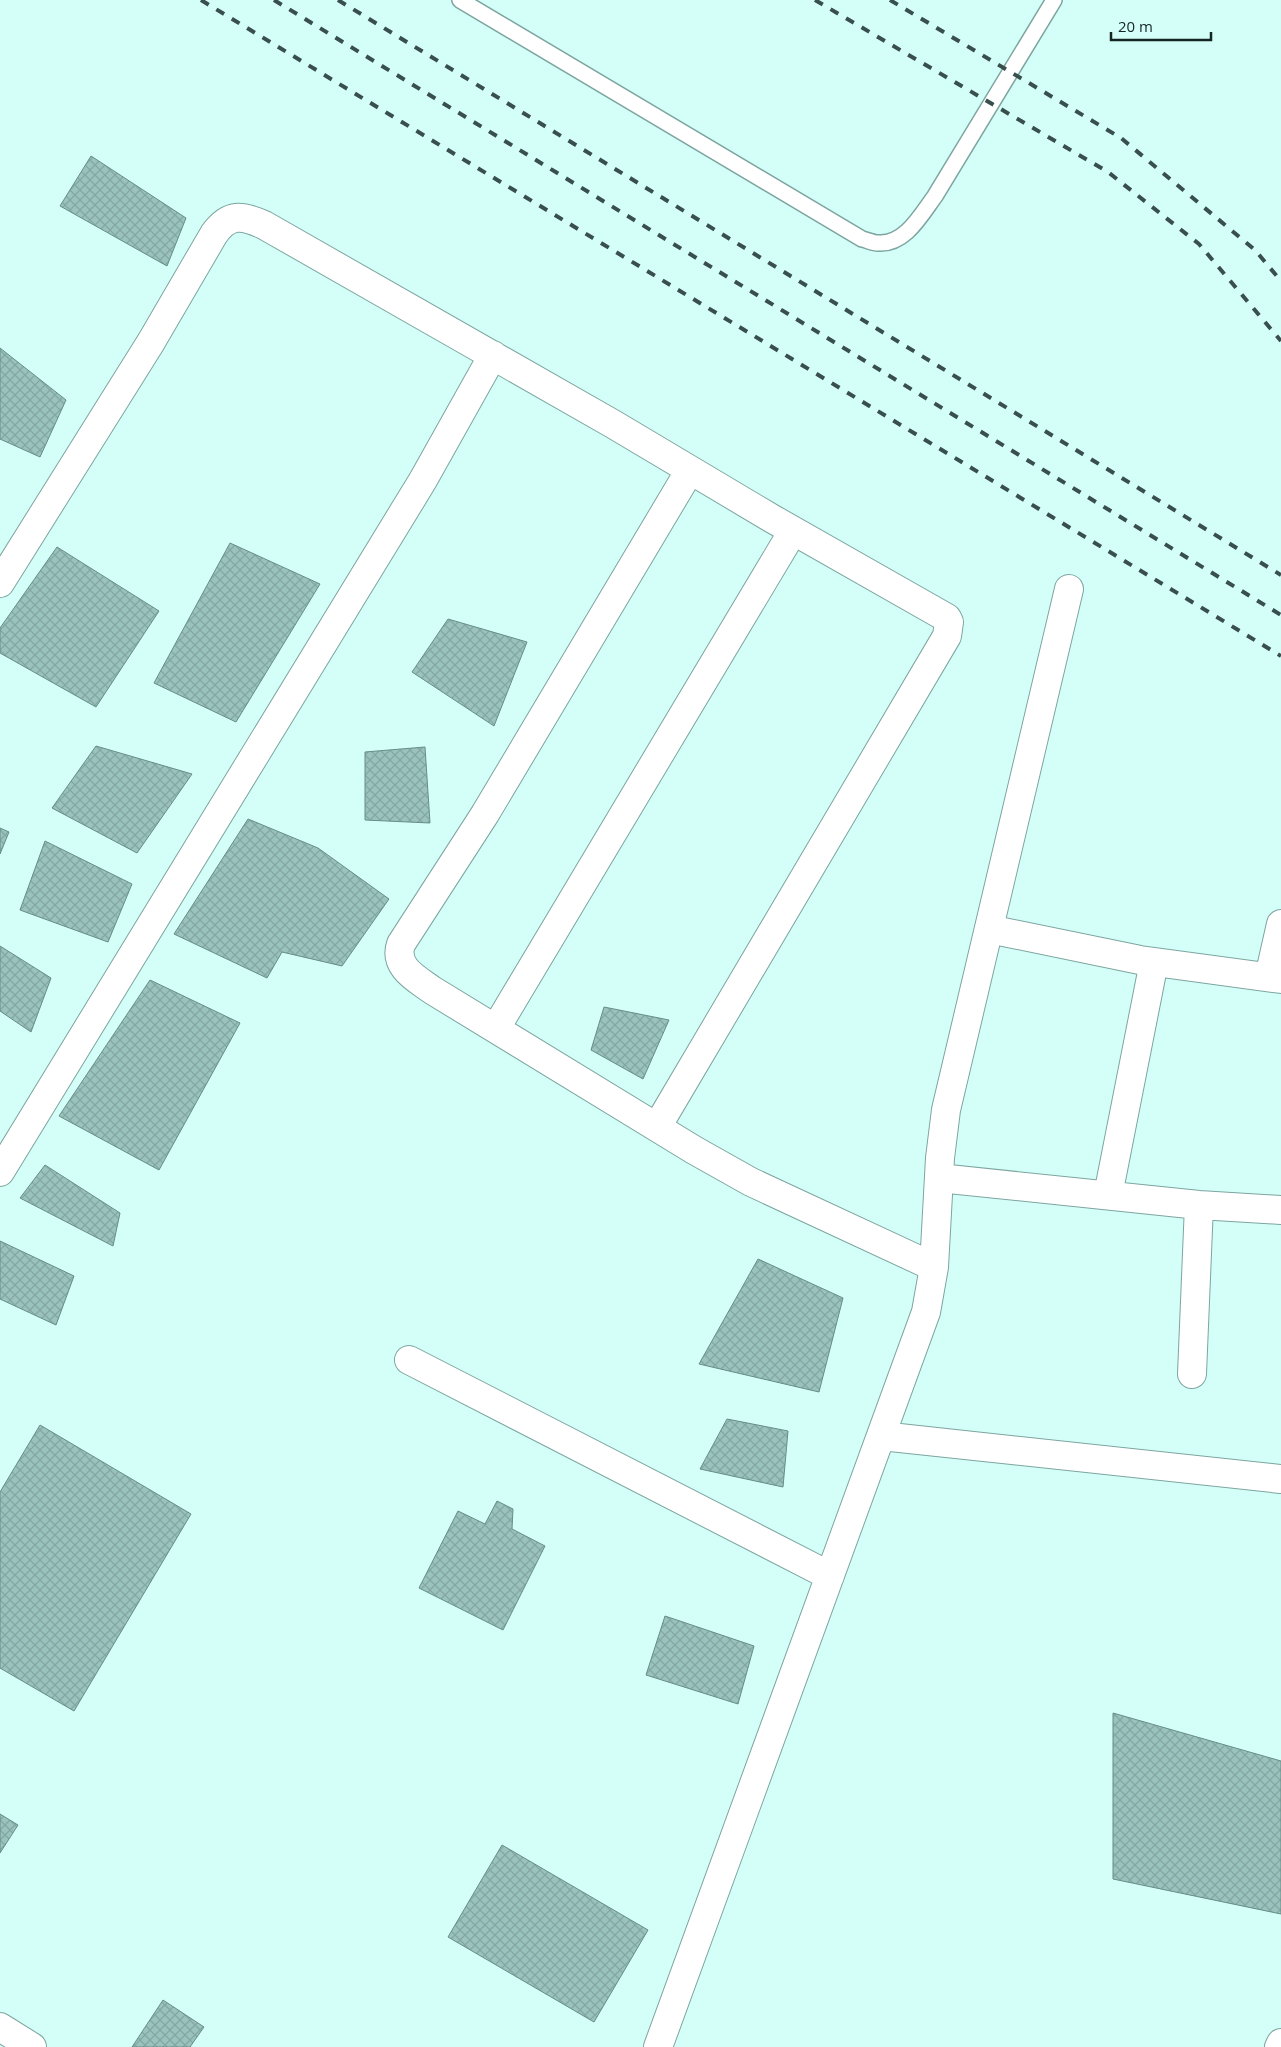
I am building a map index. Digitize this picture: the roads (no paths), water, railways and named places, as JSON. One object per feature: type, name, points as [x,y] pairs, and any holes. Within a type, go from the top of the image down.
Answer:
[{"type":"street","points":[[0,583],[146,350],[214,234],[230,218],[242,218],[264,225],[493,355],[793,531],[947,618],[949,622],[948,636],[657,1127]]},
{"type":"street","points":[[0,1172],[423,480],[493,355]]},
{"type":"street","points":[[690,470],[485,814],[399,949],[401,962],[413,977],[657,1127],[751,1182],[934,1267]]},
{"type":"street","points":[[496,1028],[793,531]]},
{"type":"street","points":[[658,2047],[926,1312],[931,1293],[934,1267],[939,1178],[946,1110],[1069,589]]},
{"type":"street","points":[[989,929],[1154,962],[1275,978],[1281,924]]},
{"type":"street","points":[[1108,1195],[1154,962]]},
{"type":"street","points":[[939,1178],[1198,1204],[1281,1210]]},
{"type":"street","points":[[1192,1374],[1198,1204]]},
{"type":"street","points":[[409,1360],[830,1576]]},
{"type":"street","points":[[881,1436],[1281,1480]]},
{"type":"street","points":[[0,2027],[32,2047]]},
{"type":"street","points":[[1280,2047],[1281,2043]]},
{"type":"lane","points":[[460,0],[862,239],[878,243],[893,241],[913,227],[1054,0]]},
{"type":"railway","points":[[201,0],[1281,656]]},
{"type":"railway","points":[[274,0],[1281,615]]},
{"type":"railway","points":[[338,0],[1281,575]]},
{"type":"railway","points":[[815,0],[1108,172],[1199,244],[1281,341]]},
{"type":"railway","points":[[890,0],[1121,138],[1255,250],[1281,281]]}]
